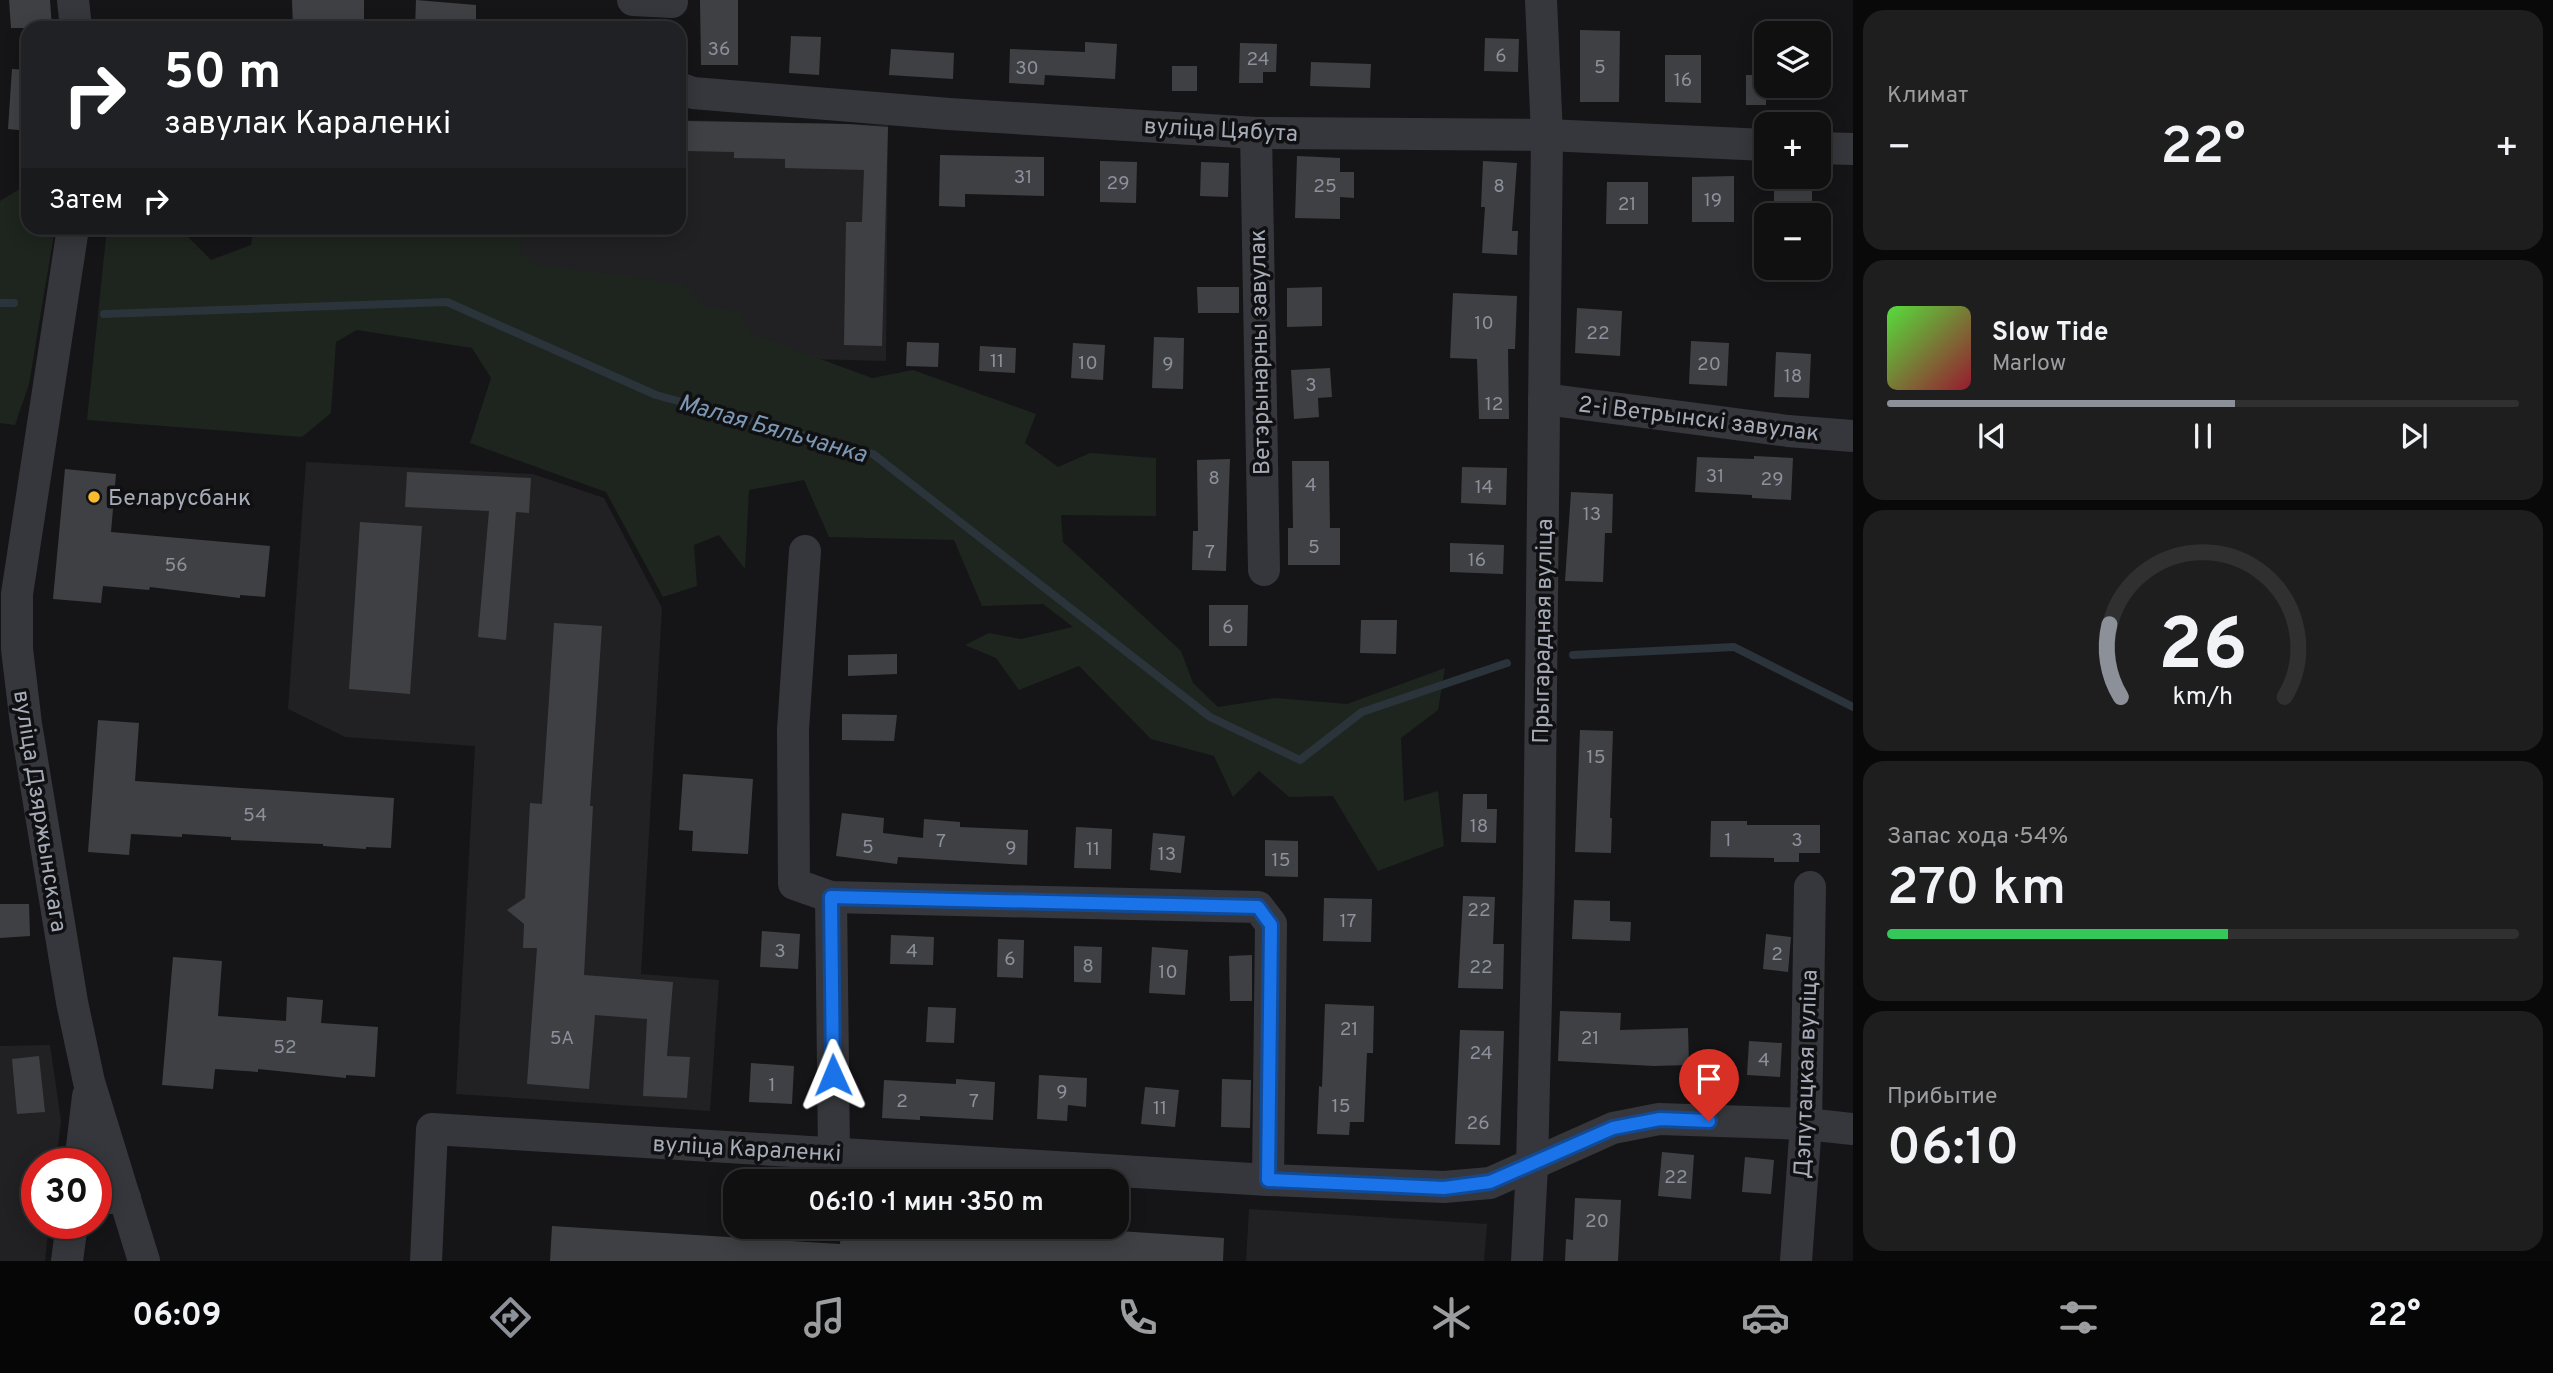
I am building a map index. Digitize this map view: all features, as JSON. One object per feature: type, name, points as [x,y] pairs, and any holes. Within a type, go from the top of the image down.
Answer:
[{"type":"street","points":[[73,0],[75,21]]},
{"type":"street","points":[[633,0],[672,10]]},
{"type":"street","name":"Прыгарадная вуліца","points":[[1527,1261],[1539,872],[1547,135],[1541,0]]},
{"type":"street","name":"вуліца Цябута","points":[[686,90],[949,114],[1256,133],[1547,135],[1754,144]]},
{"type":"street","name":"Ветэрынарны завулак","points":[[1256,133],[1264,570]]},
{"type":"street","points":[[1831,148],[1853,149]]},
{"type":"street","name":"вуліца Дзяржынскага","points":[[72,235],[9,594],[27,737],[72,1002],[102,1148]]},
{"type":"street","name":"2-і Ветрынскі завулак","points":[[1544,399],[1788,431],[1853,436]]},
{"type":"street","points":[[805,551],[793,730],[794,884],[831,897],[1258,907],[1271,925],[1268,1180]]},
{"type":"street","name":"Дэпутацкая вуліца","points":[[1796,1261],[1806,1125],[1810,887]]},
{"type":"street","points":[[831,897],[834,1153]]},
{"type":"street","points":[[81,1148],[89,1082]]},
{"type":"street","name":"вуліца Караленкі","points":[[426,1261],[432,1129],[1268,1180],[1444,1188],[1490,1182],[1532,1166],[1613,1128],[1660,1119],[1853,1129]]},
{"type":"street","name":"вуліца Дзяржынскага","points":[[112,1200],[144,1261]]},
{"type":"street","points":[[67,1261],[70,1239]]},
{"type":"shaded area","points":[[686,120],[888,125],[886,361],[733,357],[508,279],[509,235],[686,235]]},
{"type":"shaded area","points":[[21,188],[21,235],[54,235],[29,384],[15,425],[0,423],[0,201]]},
{"type":"shaded area","points":[[106,235],[186,235],[211,260],[251,245],[253,235],[520,235],[520,251],[534,264],[682,284],[706,307],[738,311],[750,333],[872,378],[913,370],[1036,414],[1025,443],[1058,467],[1090,453],[1156,458],[1156,516],[1061,515],[1063,542],[1181,651],[1193,683],[1218,707],[1275,698],[1347,704],[1445,668],[1438,710],[1401,738],[1404,801],[1438,791],[1444,846],[1378,871],[1333,796],[1289,797],[1259,771],[1233,797],[1214,756],[1151,739],[1079,666],[1019,690],[996,658],[965,645],[989,633],[1021,639],[1073,627],[1043,604],[982,606],[954,540],[829,537],[804,480],[749,490],[745,569],[719,535],[694,545],[697,586],[663,597],[606,492],[470,443],[491,378],[472,348],[357,330],[336,342],[331,413],[302,437],[87,420]]},
{"type":"shaded area","points":[[306,462],[533,474],[604,498],[662,608],[641,974],[719,980],[710,1111],[456,1094],[475,746],[345,737],[288,709]]},
{"type":"shaded area","points":[[50,1045],[61,1121],[58,1148],[21,1148],[21,1239],[47,1239],[45,1261],[0,1261],[0,1046]]},
{"type":"shaded area","points":[[1249,1209],[1487,1224],[1484,1261],[1246,1261]]},
{"type":"building","points":[[9,0],[50,0],[52,21],[21,21],[21,28],[11,28]]},
{"type":"building","points":[[292,0],[364,0],[364,21],[293,21]]},
{"type":"building","points":[[416,0],[476,5],[476,21],[415,21]]},
{"type":"building","points":[[700,0],[738,0],[738,65],[701,65]]},
{"type":"building","points":[[1580,30],[1620,31],[1619,102],[1580,102]]},
{"type":"building","points":[[791,36],[821,37],[819,75],[789,73]]},
{"type":"building","points":[[1485,38],[1519,39],[1518,72],[1484,71]]},
{"type":"building","points":[[1085,42],[1117,44],[1115,79],[1045,75],[1044,85],[1009,83],[1010,49],[1085,52]]},
{"type":"building","points":[[1240,43],[1277,44],[1276,72],[1263,72],[1263,83],[1239,83]]},
{"type":"building","points":[[891,49],[954,53],[953,79],[889,75]]},
{"type":"building","points":[[1665,55],[1701,55],[1701,103],[1665,102]]},
{"type":"building","points":[[1311,62],[1371,64],[1370,88],[1310,86]]},
{"type":"building","points":[[1172,66],[1197,66],[1197,91],[1172,91]]},
{"type":"building","points":[[12,69],[21,70],[21,130],[8,129]]},
{"type":"building","points":[[1746,75],[1754,75],[1754,98],[1766,98],[1766,105],[1746,105]]},
{"type":"building","points":[[686,121],[888,127],[882,346],[844,345],[846,222],[862,222],[864,170],[785,168],[785,159],[734,158],[734,152],[686,151]]},
{"type":"building","points":[[940,155],[1044,157],[1044,196],[965,194],[965,207],[939,206]]},
{"type":"building","points":[[1297,156],[1340,158],[1340,172],[1354,172],[1354,198],[1340,197],[1340,219],[1295,218]]},
{"type":"building","points":[[1100,161],[1137,162],[1136,203],[1100,202]]},
{"type":"building","points":[[1483,161],[1517,163],[1512,231],[1518,231],[1517,255],[1482,253],[1485,207],[1481,207]]},
{"type":"building","points":[[1201,162],[1229,163],[1228,197],[1200,196]]},
{"type":"building","points":[[1734,176],[1734,222],[1692,222],[1692,177]]},
{"type":"building","points":[[1607,182],[1648,182],[1648,224],[1606,224]]},
{"type":"building","points":[[1774,189],[1812,189],[1812,203],[1774,203]]},
{"type":"building","points":[[1197,287],[1239,287],[1239,313],[1198,313]]},
{"type":"building","points":[[1322,287],[1322,326],[1287,327],[1287,288]]},
{"type":"building","points":[[1453,293],[1517,296],[1515,349],[1508,349],[1509,419],[1479,419],[1477,359],[1450,358]]},
{"type":"building","points":[[1577,308],[1622,311],[1620,356],[1575,353]]},
{"type":"building","points":[[1154,337],[1184,338],[1183,389],[1152,388]]},
{"type":"building","points":[[1691,341],[1729,343],[1727,386],[1689,384]]},
{"type":"building","points":[[907,342],[939,343],[938,367],[906,366]]},
{"type":"building","points":[[1073,343],[1105,345],[1103,380],[1071,378]]},
{"type":"building","points":[[980,346],[1016,348],[1015,373],[979,371]]},
{"type":"building","points":[[1776,352],[1811,354],[1809,398],[1774,397]]},
{"type":"building","points":[[1330,368],[1332,397],[1318,398],[1319,417],[1294,419],[1291,370]]},
{"type":"building","points":[[1754,456],[1793,458],[1791,500],[1695,492],[1697,457],[1754,459]]},
{"type":"building","points":[[1230,459],[1226,571],[1192,570],[1193,531],[1198,531],[1197,460]]},
{"type":"building","points":[[1292,461],[1329,461],[1330,528],[1340,528],[1340,565],[1288,565],[1288,528],[1293,528]]},
{"type":"building","points":[[1462,467],[1507,468],[1506,505],[1461,503]]},
{"type":"building","points":[[65,469],[116,474],[111,532],[270,546],[265,597],[240,595],[240,598],[150,587],[149,590],[103,586],[101,603],[53,599]]},
{"type":"building","points":[[407,472],[531,478],[529,513],[516,512],[506,640],[478,637],[489,511],[405,507]]},
{"type":"building","points":[[1571,492],[1613,494],[1612,533],[1605,533],[1603,582],[1565,581]]},
{"type":"building","points":[[360,522],[422,526],[410,694],[349,689]]},
{"type":"building","points":[[1450,543],[1504,545],[1503,574],[1450,572]]},
{"type":"building","points":[[1209,605],[1248,605],[1247,646],[1209,646]]},
{"type":"building","points":[[1361,620],[1397,620],[1396,654],[1360,653]]},
{"type":"building","points":[[554,623],[602,626],[590,806],[593,806],[584,975],[673,982],[667,1056],[690,1057],[687,1098],[643,1096],[647,1019],[595,1015],[589,1089],[527,1084],[537,948],[523,948],[524,924],[507,910],[525,898],[530,803],[542,804]]},
{"type":"building","points":[[897,654],[897,674],[848,676],[848,655]]},
{"type":"building","points":[[842,714],[897,715],[894,741],[842,740]]},
{"type":"building","points":[[98,720],[139,723],[135,781],[394,798],[391,848],[366,849],[323,844],[231,840],[231,837],[182,834],[182,837],[131,834],[129,855],[88,852]]},
{"type":"building","points":[[1580,730],[1613,731],[1611,853],[1575,852]]},
{"type":"building","points":[[683,774],[753,779],[748,854],[692,851],[693,831],[679,830]]},
{"type":"building","points":[[1463,794],[1487,794],[1487,809],[1497,809],[1496,843],[1461,842]]},
{"type":"building","points":[[842,813],[884,818],[883,833],[923,838],[924,819],[960,822],[960,827],[1028,830],[1027,865],[898,857],[897,864],[836,856]]},
{"type":"building","points":[[1711,821],[1747,821],[1747,825],[1820,825],[1820,853],[1799,853],[1799,862],[1774,862],[1774,858],[1710,857]]},
{"type":"building","points":[[1076,827],[1112,829],[1111,869],[1074,868]]},
{"type":"building","points":[[1153,833],[1185,836],[1181,873],[1150,870]]},
{"type":"building","points":[[1265,840],[1298,841],[1298,877],[1265,876]]},
{"type":"building","points":[[1463,896],[1495,897],[1493,944],[1504,944],[1503,989],[1458,988]]},
{"type":"building","points":[[1324,898],[1372,899],[1371,942],[1323,941]]},
{"type":"building","points":[[1574,900],[1610,901],[1610,921],[1631,922],[1630,941],[1572,939]]},
{"type":"building","points":[[0,904],[29,904],[30,936],[0,938]]},
{"type":"building","points":[[762,931],[800,934],[798,969],[760,967]]},
{"type":"building","points":[[1766,934],[1791,937],[1788,972],[1763,969]]},
{"type":"building","points":[[891,935],[934,937],[933,965],[890,964]]},
{"type":"building","points":[[998,939],[1024,940],[1023,978],[997,977]]},
{"type":"building","points":[[1074,946],[1102,947],[1101,983],[1074,982]]},
{"type":"building","points":[[1152,947],[1188,950],[1185,995],[1149,993]]},
{"type":"building","points":[[1252,955],[1252,1001],[1230,1001],[1229,956]]},
{"type":"building","points":[[173,957],[222,961],[218,1016],[286,1021],[287,997],[323,1000],[321,1023],[378,1027],[375,1077],[346,1075],[346,1078],[258,1069],[258,1072],[215,1069],[213,1089],[162,1085]]},
{"type":"building","points":[[1325,1004],[1374,1006],[1373,1053],[1367,1053],[1364,1122],[1350,1122],[1349,1135],[1317,1134],[1319,1086],[1322,1087]]},
{"type":"building","points":[[928,1007],[956,1008],[954,1043],[926,1042]]},
{"type":"building","points":[[1560,1011],[1621,1013],[1620,1030],[1688,1028],[1689,1065],[1558,1061]]},
{"type":"building","points":[[1460,1030],[1504,1031],[1500,1145],[1455,1144]]},
{"type":"building","points":[[1749,1041],[1782,1043],[1780,1077],[1747,1075]]},
{"type":"building","points":[[39,1056],[45,1112],[17,1114],[12,1059]]},
{"type":"building","points":[[751,1063],[794,1066],[792,1104],[749,1102]]},
{"type":"building","points":[[1039,1075],[1087,1078],[1086,1107],[1068,1105],[1067,1121],[1037,1119]]},
{"type":"building","points":[[956,1079],[995,1082],[993,1120],[920,1116],[920,1120],[882,1118],[884,1080],[956,1084]]},
{"type":"building","points":[[1222,1079],[1251,1080],[1250,1128],[1221,1127]]},
{"type":"building","points":[[1145,1087],[1179,1090],[1175,1127],[1141,1124]]},
{"type":"building","points":[[1662,1152],[1694,1155],[1691,1199],[1658,1196]]},
{"type":"building","points":[[1745,1157],[1774,1160],[1771,1194],[1742,1192]]},
{"type":"building","points":[[1575,1198],[1621,1200],[1618,1261],[1565,1261],[1566,1239],[1573,1240]]},
{"type":"building","points":[[552,1226],[723,1237],[723,1239],[840,1244],[840,1239],[1129,1239],[1129,1232],[1224,1238],[1223,1261],[550,1261]]},
{"type":"waterway","name":"Малая Бяльчанка","points":[[104,314],[447,302],[656,395],[873,454],[1210,717],[1300,760],[1362,712],[1507,663]]},
{"type":"waterway","name":"Малая Бяльчанка","points":[[0,303],[14,303]]},
{"type":"waterway","name":"Малая Бяльчанка","points":[[1573,655],[1734,647],[1853,707]]},
{"type":"place","name":"Беларусбанк","points":[[94,497]]},
{"type":"route","points":[[833,1075],[831,897],[1258,907],[1271,925],[1268,1180],[1444,1188],[1490,1182],[1532,1166],[1613,1128],[1660,1119],[1709,1121]]}]
